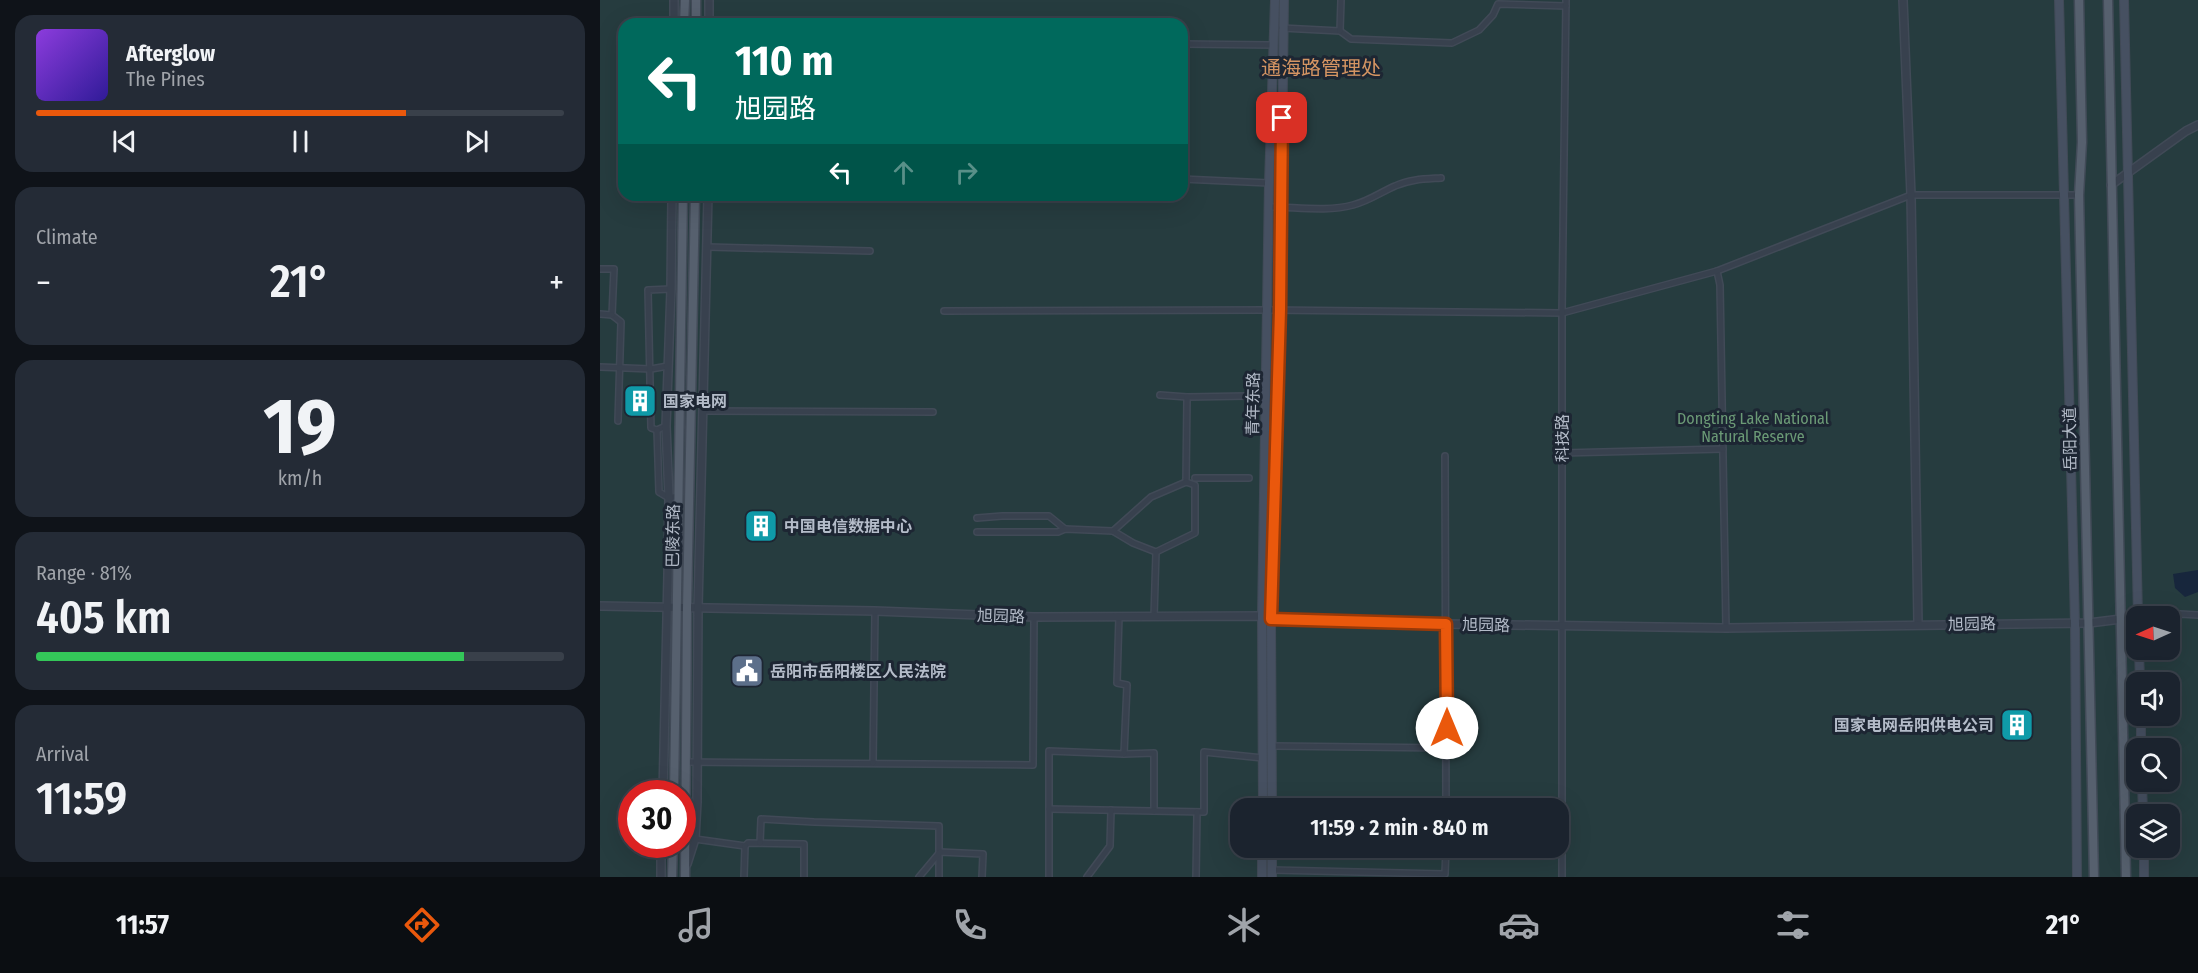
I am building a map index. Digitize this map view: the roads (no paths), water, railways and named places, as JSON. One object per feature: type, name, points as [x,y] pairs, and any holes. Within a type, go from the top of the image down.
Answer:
[{"type":"main road","points":[[684,18],[685,0]]},
{"type":"main road","points":[[696,0],[696,18]]},
{"type":"main road","name":"青年东路","points":[[1263,798],[1262,616],[1269,183],[1275,0]]},
{"type":"main road","name":"青年东路","points":[[1272,798],[1271,619],[1280,310],[1284,0]]},
{"type":"main road","points":[[2059,0],[2075,623],[2077,877]]},
{"type":"main road","name":"岳阳大道","points":[[2079,0],[2082,142],[2079,195],[2094,877]]},
{"type":"main road","points":[[2108,0],[2126,877]]},
{"type":"main road","points":[[2124,0],[2138,606]]},
{"type":"main road","name":"巴陵东路","points":[[674,780],[683,201]]},
{"type":"main road","name":"巴陵东路","points":[[685,875],[694,201]]},
{"type":"main road","points":[[672,877],[673,858]]},
{"type":"main road","points":[[1262,858],[1262,877]]},
{"type":"main road","points":[[1272,858],[1272,874]]},
{"type":"main road","points":[[2144,858],[2144,877]]},
{"type":"street","points":[[674,0],[674,18]]},
{"type":"street","points":[[709,0],[709,18]]},
{"type":"street","points":[[1340,31],[1341,0]]},
{"type":"street","points":[[1904,0],[1911,195],[1918,624]]},
{"type":"street","points":[[1274,28],[1340,31],[1351,39],[1452,43],[1479,30],[1493,15],[1498,2],[1566,3]]},
{"type":"street","name":"科技路","points":[[1562,877],[1562,313],[1566,3]]},
{"type":"street","points":[[1188,44],[1273,45]]},
{"type":"street","points":[[2111,185],[2186,130],[2198,126]]},
{"type":"street","points":[[1269,207],[1336,208],[1372,198],[1397,185],[1419,179],[1441,178]]},
{"type":"street","points":[[1188,179],[1269,183]]},
{"type":"street","points":[[944,311],[1280,310],[1562,313],[1717,271],[1911,195],[2079,195]]},
{"type":"street","points":[[663,780],[669,498],[666,426],[672,201]]},
{"type":"street","points":[[696,800],[698,608],[708,201]]},
{"type":"street","points":[[708,246],[870,251]]},
{"type":"street","points":[[600,269],[614,269],[612,315]]},
{"type":"street","points":[[1717,271],[1720,285],[1726,628]]},
{"type":"street","points":[[666,426],[657,430],[651,428],[648,290],[671,289]]},
{"type":"street","points":[[600,315],[612,315],[621,322],[618,421]]},
{"type":"street","points":[[600,367],[651,369],[668,366]]},
{"type":"street","points":[[1160,395],[1247,396]]},
{"type":"street","points":[[1186,480],[1187,397]]},
{"type":"street","points":[[704,411],[933,412]]},
{"type":"street","points":[[657,430],[659,492],[669,498],[678,496]]},
{"type":"street","points":[[1562,453],[1723,449]]},
{"type":"street","points":[[1445,456],[1446,798]]},
{"type":"street","points":[[977,532],[1058,532],[1065,529],[1113,531],[1133,543],[1156,552],[1195,533],[1196,478]]},
{"type":"street","points":[[1113,531],[1151,496],[1186,480],[1249,478]]},
{"type":"street","points":[[1186,480],[1195,485]]},
{"type":"street","points":[[977,518],[1049,516],[1065,529]]},
{"type":"street","points":[[990,518],[990,532]]},
{"type":"street","points":[[1154,617],[1156,552]]},
{"type":"street","name":"旭园路","points":[[600,606],[875,611],[1034,617],[1262,616],[1271,619],[1446,624],[1726,628],[2075,623],[2121,619]]},
{"type":"street","points":[[873,763],[875,611]]},
{"type":"street","points":[[2180,614],[2198,615]]},
{"type":"street","points":[[1119,616],[1117,683],[1127,686],[1124,754]]},
{"type":"street","points":[[685,762],[1033,765],[1034,617]]},
{"type":"street","points":[[1273,746],[1447,748]]},
{"type":"street","points":[[1049,877],[1049,751],[1154,753],[1154,811]]},
{"type":"street","points":[[1049,809],[1204,812],[1204,752],[1263,758]]},
{"type":"street","points":[[1087,877],[1110,846],[1111,810]]},
{"type":"street","points":[[1196,877],[1197,812]]},
{"type":"street","points":[[760,843],[761,819],[939,826],[939,877]]},
{"type":"street","points":[[696,839],[745,846],[748,843],[804,844],[804,877]]},
{"type":"street","points":[[744,877],[745,846]]},
{"type":"street","points":[[919,877],[940,852],[983,854],[982,877]]},
{"type":"street","points":[[661,877],[662,858]]},
{"type":"street","points":[[685,875],[690,858]]},
{"type":"street","points":[[1272,874],[1445,874],[1446,858]]},
{"type":"water","points":[[2198,570],[2198,592],[2185,597],[2175,588],[2173,574]]},
{"type":"place","name":"国家电网","points":[[640,401]]},
{"type":"place","name":"中国电信数据中心","points":[[761,526]]},
{"type":"place","name":"岳阳市岳阳楼区人民法院","points":[[747,671]]},
{"type":"place","name":"国家电网岳阳供电公司","points":[[2017,725]]},
{"type":"district","name":"通海路管理处","points":[[1321,68]]},
{"type":"park label","name":"Dongting Lake National Natural Reserve","points":[[1753,427]]}]
